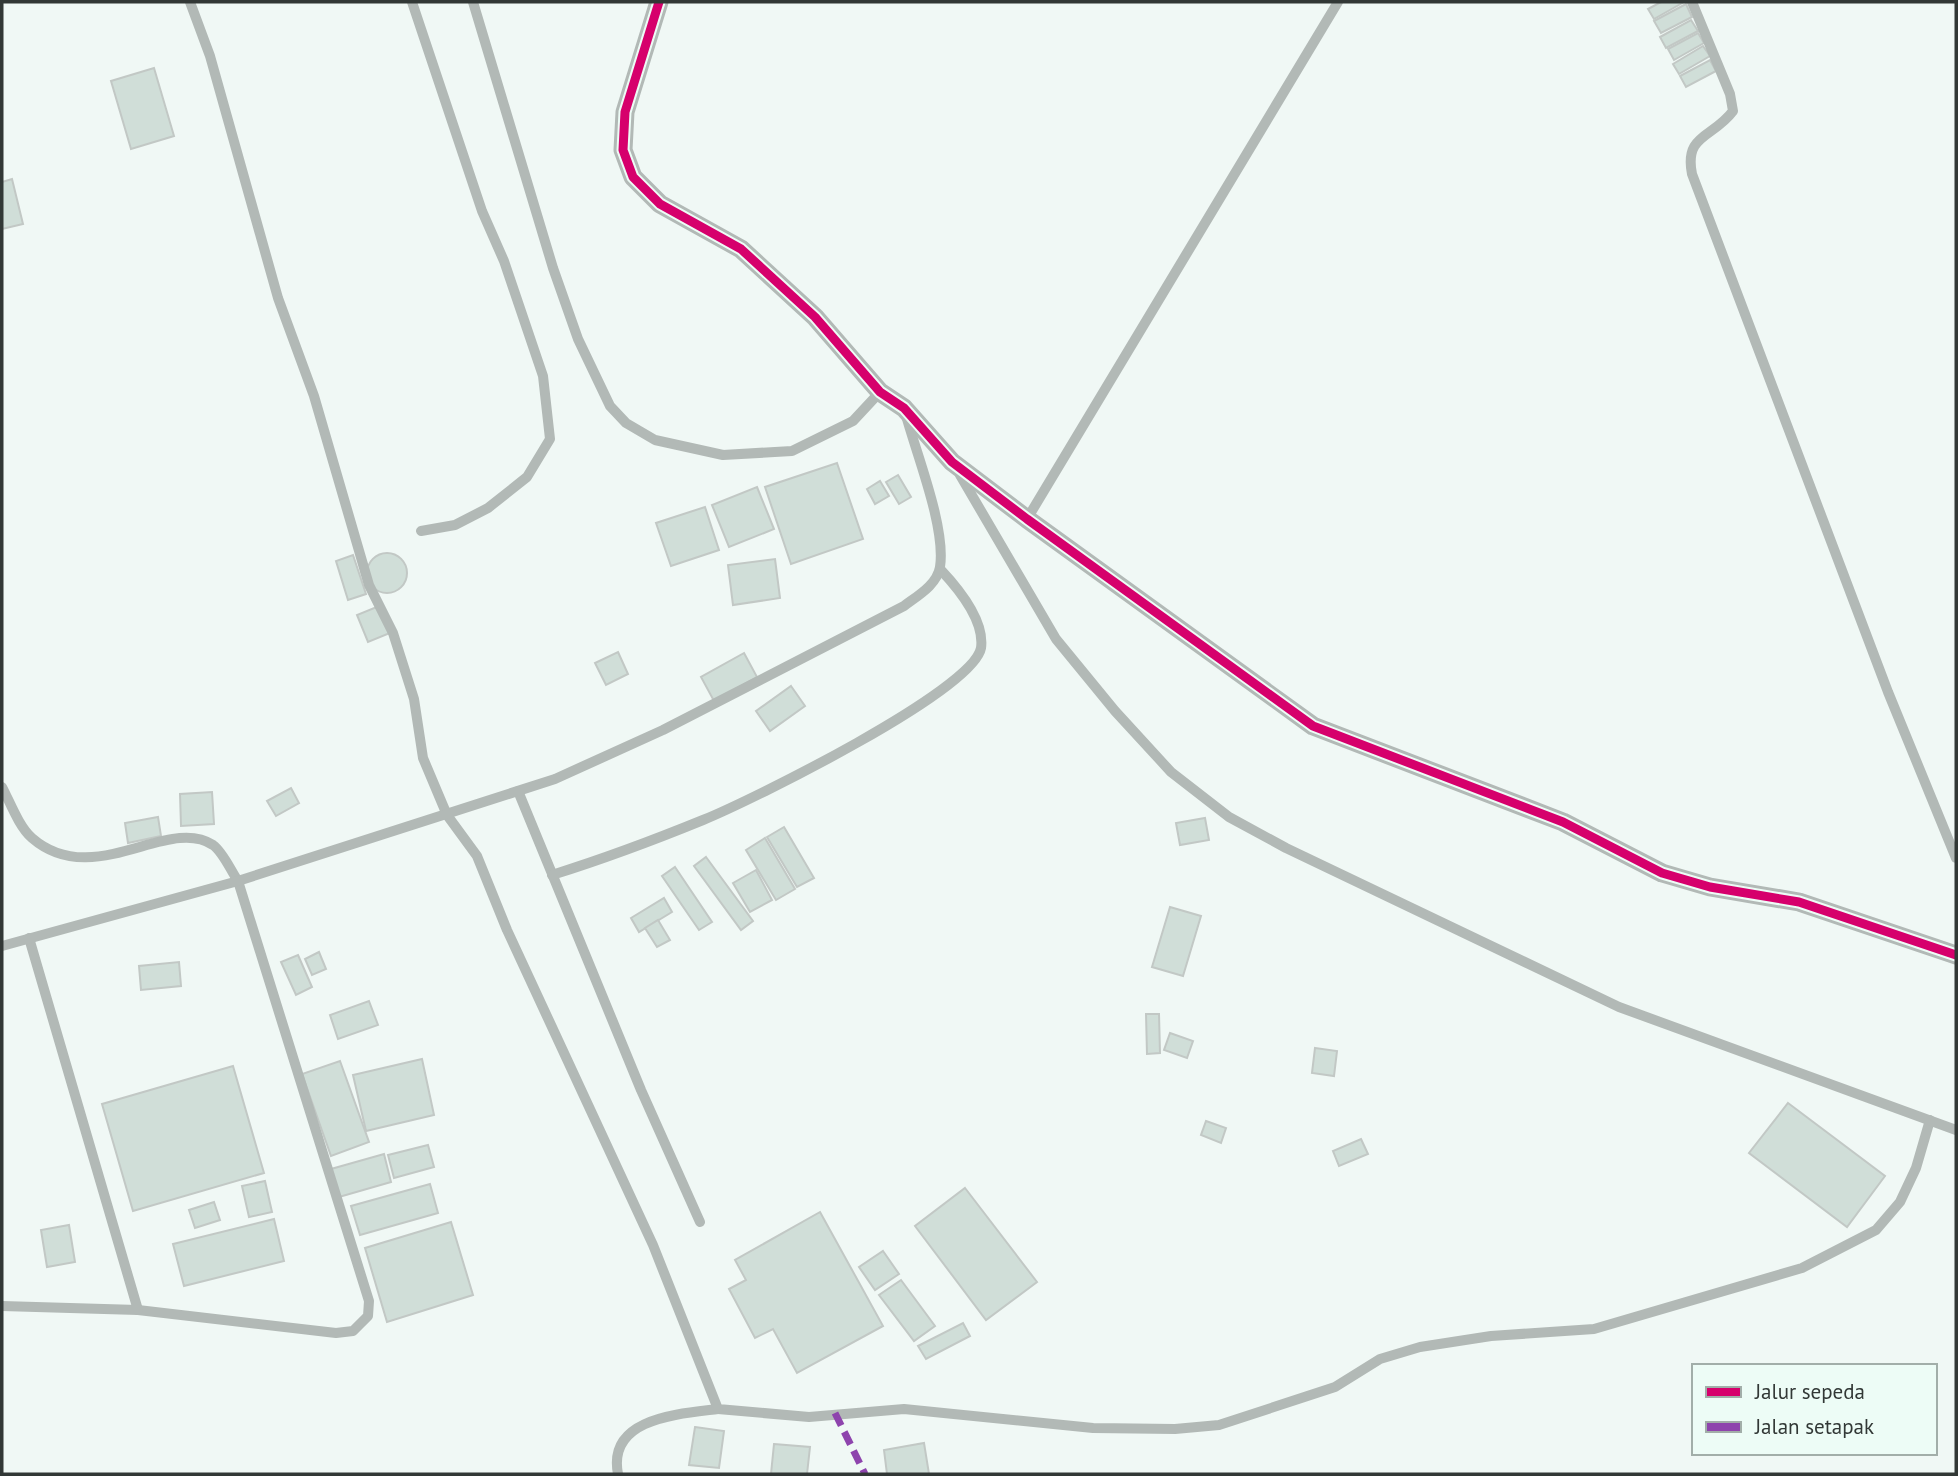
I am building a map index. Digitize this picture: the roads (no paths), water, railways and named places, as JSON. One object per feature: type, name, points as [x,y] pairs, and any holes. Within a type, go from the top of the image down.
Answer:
[{"type":"street","points":[[659,2],[625,112],[623,150],[633,177],[660,204],[741,249],[815,317],[880,391],[904,408],[952,462],[1027,519],[1313,726],[1410,766],[1563,822],[1662,873],[1710,887],[1800,902],[1956,955]]},
{"type":"lane","points":[[190,2],[210,56],[278,298],[314,396],[369,585],[397,646],[414,699],[423,758],[447,815],[477,856],[507,930],[653,1245],[718,1409]]},
{"type":"lane","points":[[412,2],[482,211],[504,261],[543,376],[551,439],[527,477],[488,508],[455,524],[421,531]]},
{"type":"lane","points":[[473,2],[553,268],[578,339],[610,405],[626,423],[655,440],[723,455],[792,451],[853,421],[880,391]]},
{"type":"lane","points":[[1027,519],[1338,2]]},
{"type":"lane","points":[[1692,2],[1730,94],[1733,111],[1726,120],[1695,143],[1688,156],[1692,174],[1888,692],[1956,858]]},
{"type":"lane","points":[[2,946],[238,880],[555,779],[663,730],[904,607],[929,588],[940,569],[939,532],[904,408]]},
{"type":"lane","points":[[952,462],[1056,639],[1115,711],[1171,772],[1229,817],[1286,848],[1619,1007],[1956,1129]]},
{"type":"lane","points":[[552,875],[704,820],[752,797],[888,724],[962,676],[976,661],[981,646],[978,627],[954,584],[940,569]]},
{"type":"lane","points":[[2,787],[30,837],[57,855],[89,859],[187,837],[213,846],[238,880],[369,1301],[368,1316],[353,1331],[336,1333],[138,1310],[2,1306]]},
{"type":"lane","points":[[517,792],[700,1222]]},
{"type":"lane","points":[[29,938],[138,1310]]},
{"type":"lane","points":[[618,1474],[615,1459],[619,1443],[660,1417],[718,1409],[809,1418],[904,1409],[1093,1428],[1175,1429],[1219,1425],[1335,1387],[1380,1359],[1420,1347],[1491,1336],[1594,1329],[1802,1268],[1876,1230],[1899,1202],[1910,1180],[1930,1120]]}]
